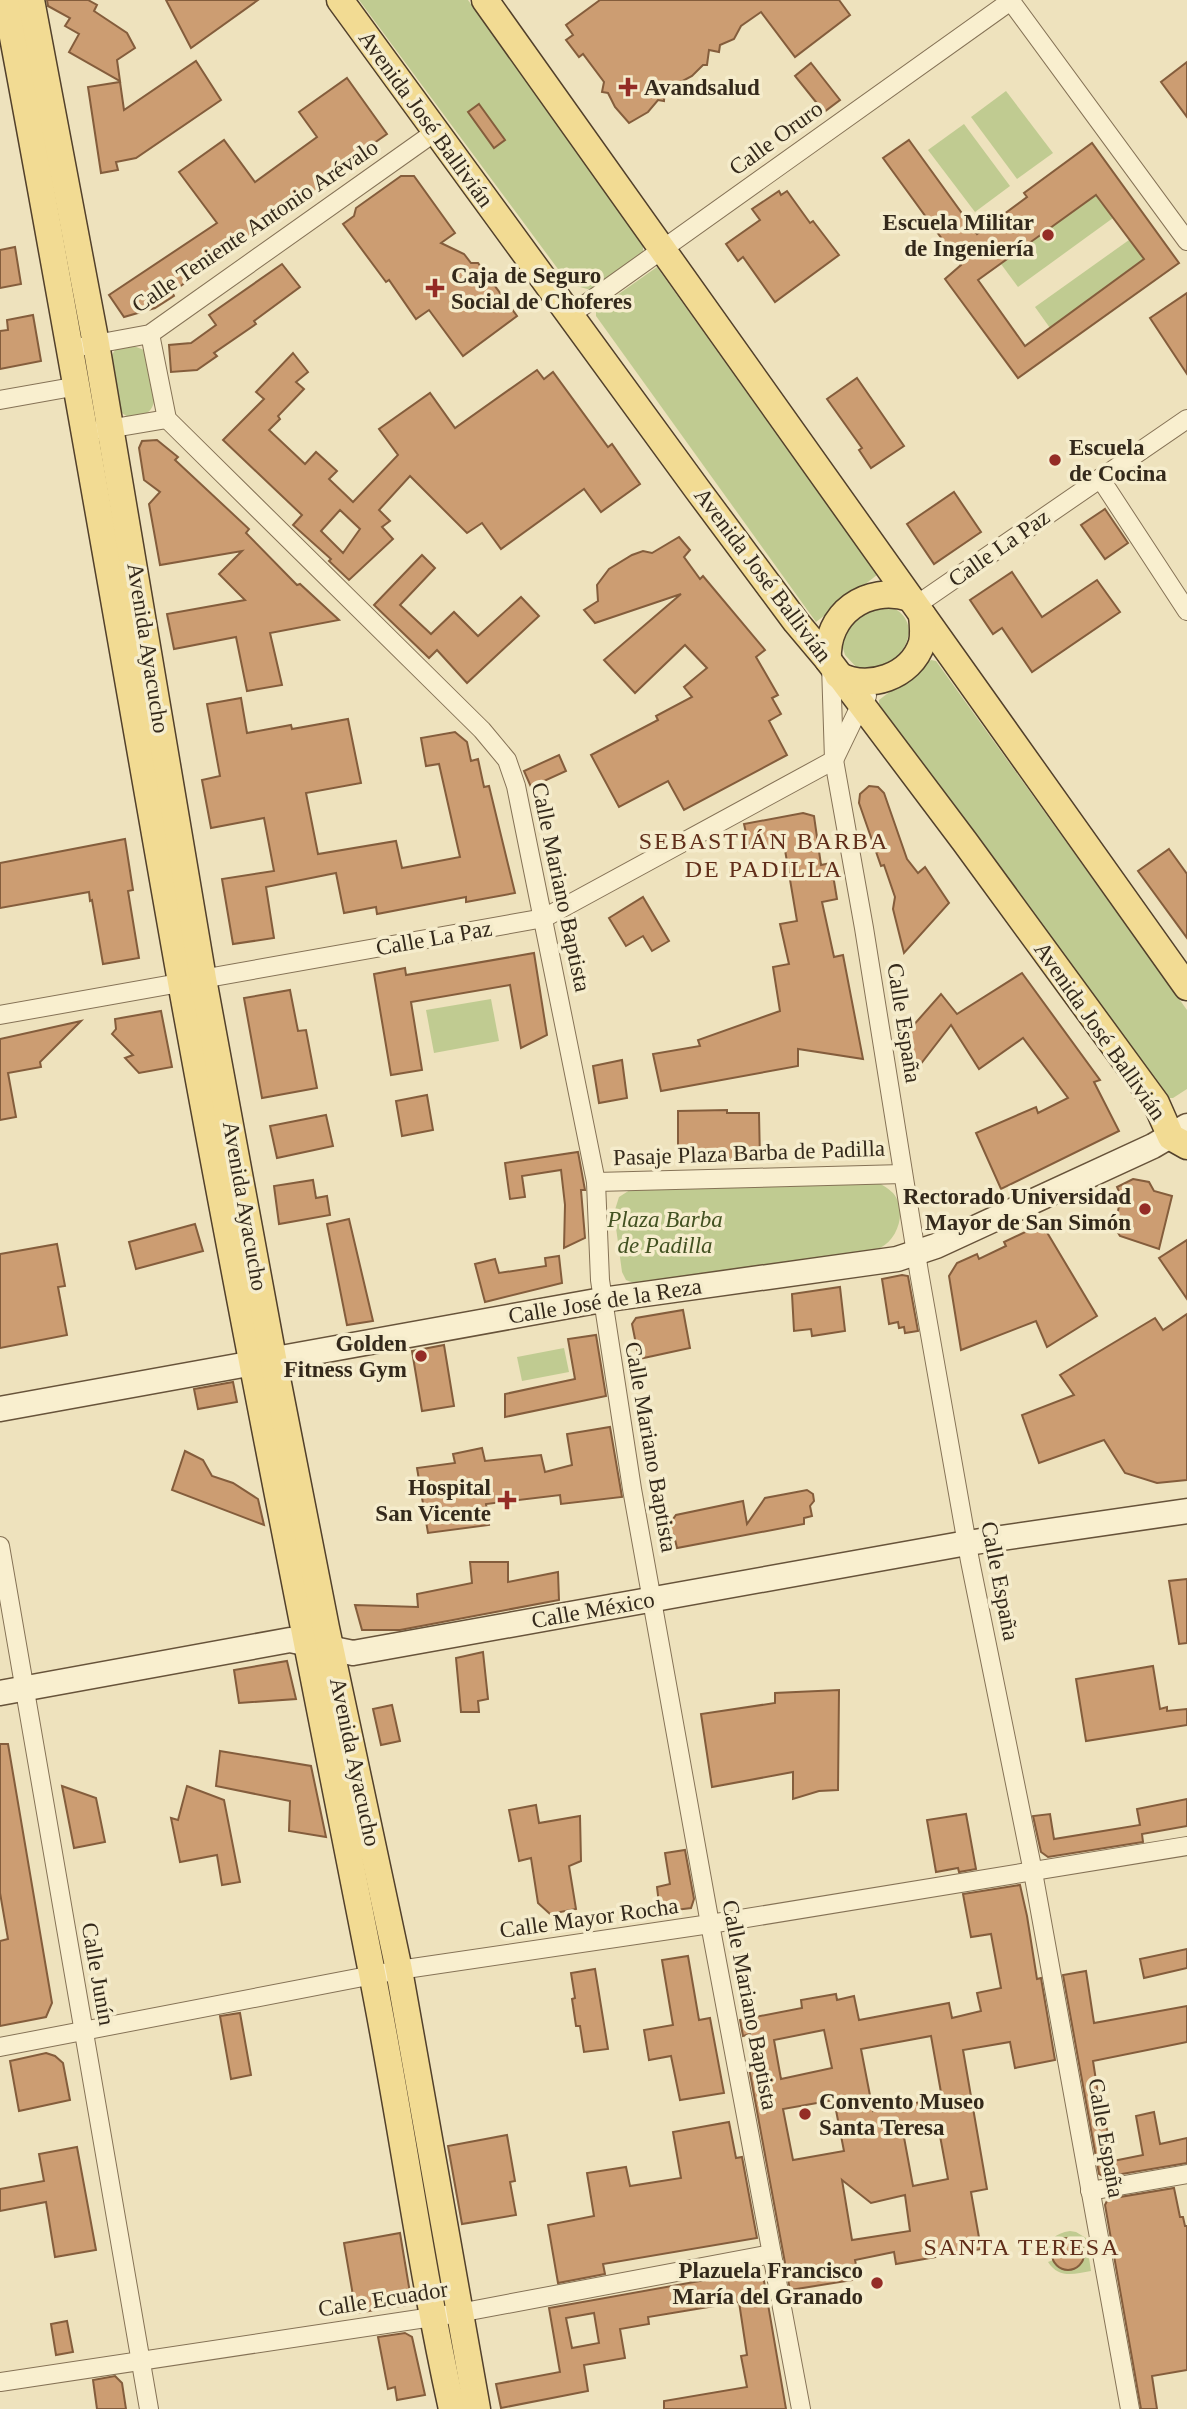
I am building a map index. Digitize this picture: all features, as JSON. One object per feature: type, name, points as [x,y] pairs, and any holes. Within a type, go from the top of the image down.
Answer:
[{"type":"main road","name":"Avenida Ayacucho","points":[[6,0],[84,346],[78,386],[99,430]]},
{"type":"main road","name":"Avenida Ayacucho","points":[[31,0],[49,93],[84,346],[192,981],[262,1360],[320,1647],[398,1970],[477,2409]]},
{"type":"main road","points":[[45,0],[59,76],[49,93]]},
{"type":"main road","points":[[485,0],[1187,987]]},
{"type":"main road","name":"Avenida José Ballivián","points":[[340,2],[796,622],[833,667],[1182,1136]]},
{"type":"main road","points":[[884,593],[916,606],[922,642],[916,655],[900,670],[881,681],[858,682],[833,667],[827,646],[830,634],[837,620],[853,607],[870,597],[884,593]]},
{"type":"main road","name":"Calle José de la Reza","points":[[0,1409],[602,1300],[897,1259],[917,1254],[1182,1136]]},
{"type":"main road","name":"Calle México","points":[[0,1693],[290,1640],[353,1653],[967,1543],[1187,1511]]},
{"type":"main road","name":"Avenida Ayacucho","points":[[320,1647],[372,1975],[432,2317],[452,2409]]},
{"type":"street","name":"Calle Oruro","points":[[569,316],[1011,0]]},
{"type":"street","points":[[1011,0],[1187,241]]},
{"type":"street","name":"Calle Teniente Antonio Arévalo","points":[[84,346],[150,334],[435,132]]},
{"type":"street","points":[[99,430],[167,419],[150,334]]},
{"type":"street","points":[[0,400],[78,386]]},
{"type":"street","name":"Calle Mariano Baptista","points":[[167,419],[482,730],[507,760],[516,786],[596,1182],[602,1300],[710,1924],[801,2409]]},
{"type":"street","name":"Calle La Paz","points":[[916,606],[1187,419]]},
{"type":"street","points":[[1100,478],[1187,611]]},
{"type":"street","points":[[833,667],[834,760]]},
{"type":"street","points":[[834,760],[860,704],[881,681]]},
{"type":"street","name":"Calle La Paz","points":[[0,1015],[544,918],[834,760]]},
{"type":"street","name":"Calle España","points":[[834,760],[967,1543],[1033,1872],[1130,2409]]},
{"type":"street","name":"Pasaje Plaza Barba de Padilla","points":[[596,1182],[903,1174]]},
{"type":"street","name":"Calle Junín","points":[[0,1546],[149,2409]]},
{"type":"street","name":"Calle Mayor Rocha","points":[[0,2048],[398,1970],[710,1924],[1187,1846]]},
{"type":"street","points":[[1090,2191],[1187,2174]]},
{"type":"street","name":"Calle Ecuador","points":[[0,2382],[458,2313],[772,2254]]},
{"type":"green space","points":[[359,0],[468,0],[640,241],[643,252],[591,290],[569,284]]},
{"type":"green space","points":[[1006,91],[1053,153],[1017,179],[971,117]]},
{"type":"green space","points":[[964,124],[1010,186],[975,212],[928,150]]},
{"type":"green space","points":[[1096,195],[1113,218],[1018,287],[1001,264]]},
{"type":"green space","points":[[1129,240],[1144,259],[1050,328],[1035,307]]},
{"type":"green space","points":[[657,267],[877,575],[816,622],[596,316],[596,310]]},
{"type":"green space","points":[[131,345],[144,350],[155,398],[148,413],[133,417],[124,414],[118,406],[112,360],[118,347]]},
{"type":"green space","points":[[892,607],[902,614],[907,623],[907,642],[895,659],[885,665],[873,669],[858,669],[845,655],[842,645],[847,628],[874,608]]},
{"type":"green space","points":[[931,660],[936,661],[1187,1010],[1187,1089],[1173,1098],[1168,1098],[879,704],[879,700]]},
{"type":"green space","points":[[491,999],[499,1041],[434,1053],[426,1010]]},
{"type":"green space","name":"Plaza Barba de Padilla","points":[[874,1180],[893,1193],[900,1207],[896,1231],[887,1244],[878,1249],[634,1283],[626,1280],[622,1272],[614,1213],[619,1197],[633,1188]]},
{"type":"green space","points":[[564,1348],[569,1372],[522,1381],[517,1357]]},
{"type":"green space","points":[[1070,2231],[1086,2238],[1091,2271],[1062,2273],[1048,2262],[1053,2260],[1068,2269],[1081,2262],[1083,2249],[1072,2239],[1058,2241],[1051,2255],[1047,2256],[1048,2246],[1053,2239]]},
{"type":"building","points":[[47,0],[88,0],[97,5],[94,11],[127,33],[135,48],[117,60],[120,81],[69,52],[79,34],[65,26],[70,18],[48,6]]},
{"type":"building","points":[[166,0],[258,0],[191,48]]},
{"type":"building","points":[[600,0],[839,0],[850,15],[795,57],[761,12],[741,26],[734,39],[720,45],[719,52],[709,50],[707,65],[703,65],[692,76],[677,84],[676,88],[665,86],[664,101],[658,100],[648,112],[629,123],[615,107],[608,93],[602,92],[604,82],[583,54],[579,57],[566,40],[573,35],[566,25]]},
{"type":"building","points":[[196,61],[221,100],[136,158],[116,162],[118,170],[101,173],[88,87],[120,82],[124,110]]},
{"type":"building","points":[[1187,62],[1187,117],[1161,82]]},
{"type":"building","points":[[811,63],[840,100],[824,112],[795,76]]},
{"type":"building","points":[[347,78],[387,134],[324,178],[328,183],[172,292],[174,296],[155,308],[124,317],[109,295],[217,223],[179,172],[224,140],[255,182],[317,137],[299,112]]},
{"type":"building","points":[[479,104],[505,140],[494,148],[468,112]]},
{"type":"building","points":[[909,140],[977,234],[1027,197],[1024,193],[1092,143],[1179,263],[1018,378],[945,279],[961,265],[883,158]],"holes":[[[1096,195],[1144,259],[1025,346],[978,280]]]},
{"type":"building","points":[[401,176],[414,176],[455,233],[441,243],[464,254],[471,263],[478,263],[517,316],[463,356],[429,310],[416,319],[389,280],[386,282],[343,224],[354,216],[356,208]]},
{"type":"building","points":[[779,191],[781,195],[787,191],[810,223],[813,221],[839,255],[775,302],[743,257],[738,261],[726,244],[760,220],[752,209]]},
{"type":"building","points":[[15,247],[21,284],[0,288],[0,250]]},
{"type":"building","points":[[282,264],[300,287],[254,321],[256,324],[214,353],[217,356],[197,370],[171,372],[169,345],[191,343],[216,325],[209,315]]},
{"type":"building","points":[[1187,293],[1187,374],[1150,318]]},
{"type":"building","points":[[33,315],[41,361],[0,369],[0,331],[8,330],[7,320]]},
{"type":"building","points":[[293,353],[308,372],[296,382],[304,389],[278,416],[280,419],[269,430],[305,464],[316,452],[337,471],[329,479],[353,502],[398,455],[379,429],[430,393],[455,428],[537,370],[544,379],[553,372],[608,447],[612,444],[640,484],[601,512],[584,489],[501,549],[482,523],[467,533],[410,476],[379,510],[390,521],[382,527],[393,539],[349,580],[329,561],[331,559],[293,525],[302,515],[223,440],[264,399],[256,392]],"holes":[[[340,510],[360,529],[343,553],[321,531]]]},
{"type":"building","points":[[857,378],[904,446],[871,468],[859,450],[862,448],[827,399]]},
{"type":"building","points":[[157,440],[178,457],[175,460],[249,529],[246,533],[297,585],[300,584],[339,620],[270,633],[282,685],[247,691],[236,637],[174,649],[167,614],[245,600],[219,574],[242,551],[160,565],[149,504],[160,492],[144,480],[139,448],[142,441]]},
{"type":"building","points":[[954,492],[981,532],[934,564],[907,524]]},
{"type":"building","points":[[1105,509],[1128,543],[1105,559],[1081,525]]},
{"type":"building","points":[[679,537],[690,550],[684,557],[700,579],[703,576],[765,650],[756,657],[778,695],[772,698],[781,714],[769,721],[787,755],[684,810],[668,781],[619,807],[591,755],[658,720],[656,716],[692,697],[684,687],[707,668],[685,645],[635,693],[604,660],[681,594],[595,623],[584,610],[598,601],[597,585],[609,569],[632,555],[643,551],[652,553]]},
{"type":"building","points":[[422,555],[435,568],[400,605],[431,634],[454,612],[478,636],[521,597],[539,616],[467,683],[437,650],[429,658],[374,605]]},
{"type":"building","points":[[1012,572],[1042,617],[1097,580],[1120,612],[1032,672],[1002,628],[993,634],[970,600]]},
{"type":"building","points":[[241,698],[247,733],[291,725],[292,729],[348,719],[361,783],[306,793],[318,854],[396,841],[402,868],[460,857],[439,764],[426,766],[421,738],[455,732],[467,742],[471,761],[478,759],[484,787],[489,786],[515,893],[466,902],[466,897],[377,914],[376,907],[344,913],[336,873],[266,887],[274,938],[233,944],[222,879],[274,871],[264,818],[211,828],[202,780],[220,776],[207,704]]},
{"type":"building","points":[[559,755],[566,771],[531,787],[524,771]]},
{"type":"building","points":[[869,786],[878,787],[884,793],[907,859],[918,873],[925,867],[949,903],[904,953],[893,909],[895,897],[859,803],[860,794]]},
{"type":"building","points":[[803,813],[814,816],[821,865],[831,863],[837,899],[822,902],[834,957],[843,955],[863,1059],[798,1049],[798,1066],[661,1091],[653,1054],[700,1046],[698,1040],[780,1011],[773,967],[789,964],[780,924],[797,921],[784,844],[750,851],[744,824]]},
{"type":"building","points":[[125,839],[133,890],[128,891],[139,958],[103,964],[89,892],[0,908],[0,863]]},
{"type":"building","points":[[1169,849],[1187,874],[1187,938],[1138,871]]},
{"type":"building","points":[[643,897],[669,941],[652,951],[643,936],[626,946],[609,918]]},
{"type":"building","points":[[534,953],[547,1035],[521,1048],[510,985],[411,1002],[422,1070],[391,1075],[374,974],[405,968],[406,975]]},
{"type":"building","points":[[1022,973],[1100,1080],[1094,1082],[1119,1131],[1001,1189],[976,1133],[1036,1107],[1038,1113],[1068,1098],[1023,1038],[979,1069],[951,1025],[913,1074],[904,1036],[941,994],[957,1014]]},
{"type":"building","points":[[290,990],[298,1031],[306,1030],[317,1088],[262,1098],[244,998]]},
{"type":"building","points":[[161,1011],[172,1067],[139,1073],[125,1058],[133,1055],[112,1034],[116,1029],[115,1019]]},
{"type":"building","points":[[81,1021],[40,1062],[41,1067],[8,1073],[16,1117],[0,1120],[0,1039]]},
{"type":"building","points":[[622,1060],[627,1098],[599,1103],[593,1066]]},
{"type":"building","points":[[427,1095],[433,1130],[402,1136],[396,1101]]},
{"type":"building","points":[[727,1110],[727,1113],[759,1113],[760,1161],[678,1162],[678,1111]]},
{"type":"building","points":[[326,1115],[333,1146],[277,1158],[270,1126]]},
{"type":"building","points":[[578,1152],[585,1190],[581,1190],[585,1238],[564,1248],[565,1205],[561,1170],[522,1176],[525,1197],[510,1199],[505,1163]]},
{"type":"building","points":[[1133,1179],[1149,1182],[1154,1191],[1172,1196],[1159,1249],[1120,1236],[1110,1220],[1117,1216],[1121,1196],[1117,1187]]},
{"type":"building","points":[[313,1180],[316,1198],[327,1196],[330,1215],[279,1224],[274,1186]]},
{"type":"building","points":[[349,1219],[373,1321],[347,1325],[327,1224]]},
{"type":"building","points":[[195,1224],[203,1251],[136,1269],[129,1242]]},
{"type":"building","points":[[1042,1224],[1097,1316],[1047,1347],[1036,1321],[961,1350],[949,1276],[957,1263],[977,1254],[979,1259],[1006,1246],[1004,1242]]},
{"type":"building","points":[[1187,1240],[1187,1299],[1159,1258]]},
{"type":"building","points":[[57,1244],[65,1286],[58,1287],[67,1335],[0,1348],[0,1254]]},
{"type":"building","points":[[559,1256],[562,1283],[485,1302],[475,1264],[495,1259],[499,1273],[546,1266],[545,1258]]},
{"type":"building","points":[[908,1276],[918,1331],[905,1333],[904,1327],[899,1328],[898,1322],[889,1324],[882,1279]]},
{"type":"building","points":[[840,1287],[845,1331],[812,1336],[811,1329],[794,1331],[792,1294]]},
{"type":"building","points":[[683,1310],[690,1348],[639,1359],[632,1324],[636,1318]]},
{"type":"building","points":[[1187,1314],[1187,1480],[1157,1483],[1125,1473],[1104,1440],[1039,1463],[1022,1415],[1074,1395],[1060,1375],[1155,1318],[1163,1330]]},
{"type":"building","points":[[596,1335],[606,1396],[505,1417],[505,1394],[575,1379],[568,1339]]},
{"type":"building","points":[[444,1345],[454,1406],[422,1411],[412,1351]]},
{"type":"building","points":[[233,1382],[237,1402],[198,1409],[194,1389]]},
{"type":"building","name":"Hospital San Vicente","points":[[610,1427],[622,1497],[561,1504],[560,1495],[486,1504],[489,1525],[428,1533],[417,1468],[455,1463],[453,1454],[482,1448],[485,1461],[541,1455],[545,1472],[572,1465],[567,1434]]},
{"type":"building","points":[[185,1451],[203,1460],[212,1476],[233,1483],[258,1499],[264,1525],[172,1490]]},
{"type":"building","points":[[807,1490],[813,1494],[814,1501],[810,1506],[812,1516],[804,1518],[804,1524],[677,1548],[674,1535],[660,1537],[676,1515],[743,1501],[747,1524],[765,1498]]},
{"type":"building","points":[[470,1562],[508,1562],[508,1582],[558,1572],[559,1600],[400,1630],[362,1630],[355,1605],[418,1607],[417,1594],[472,1583]]},
{"type":"building","points":[[1187,1579],[1187,1643],[1179,1644],[1169,1581]]},
{"type":"building","points":[[483,1652],[488,1699],[478,1701],[479,1712],[461,1712],[456,1658]]},
{"type":"building","points":[[287,1661],[296,1699],[239,1703],[234,1670]]},
{"type":"building","points":[[1153,1666],[1160,1709],[1187,1709],[1187,1725],[1086,1741],[1076,1679]]},
{"type":"building","points":[[839,1690],[838,1790],[819,1791],[793,1799],[793,1772],[712,1787],[701,1714],[775,1703],[775,1693]]},
{"type":"building","points":[[392,1705],[400,1741],[381,1745],[373,1709]]},
{"type":"building","points":[[0,1744],[8,1744],[52,2003],[46,2017],[0,2026],[0,1941],[8,1939],[0,1893]]},
{"type":"building","points":[[220,1751],[311,1766],[326,1837],[289,1831],[290,1801],[216,1786]]},
{"type":"building","points":[[62,1786],[96,1798],[105,1842],[74,1848]]},
{"type":"building","points":[[187,1786],[224,1800],[240,1882],[222,1885],[217,1855],[180,1862],[171,1818],[178,1820]]},
{"type":"building","points":[[1187,1799],[1187,1826],[1142,1834],[1143,1842],[1048,1857],[1041,1852],[1033,1816],[1050,1814],[1054,1839],[1140,1825],[1137,1809]]},
{"type":"building","points":[[536,1805],[539,1823],[580,1816],[581,1861],[569,1866],[576,1909],[550,1914],[538,1903],[531,1858],[519,1861],[509,1810]]},
{"type":"building","points":[[966,1814],[976,1869],[959,1872],[958,1868],[936,1872],[927,1820]]},
{"type":"building","points":[[685,1850],[694,1899],[691,1908],[660,1912],[657,1887],[670,1884],[665,1853]]},
{"type":"building","points":[[1020,1885],[1037,1979],[1041,1978],[1055,2060],[1015,2068],[1010,2042],[963,2050],[987,2189],[971,2192],[981,2249],[896,2264],[894,2252],[855,2260],[859,2279],[790,2290],[749,2068],[756,2066],[750,2034],[743,2036],[740,2020],[802,2008],[801,2000],[836,1994],[837,2000],[854,1996],[859,2020],[949,2003],[952,2018],[981,2011],[977,1993],[1001,1988],[991,1934],[971,1937],[963,1894]],"holes":[[[824,2030],[832,2068],[781,2079],[774,2040]],[[931,2036],[942,2098],[873,2111],[861,2049]],[[834,2100],[844,2151],[793,2160],[783,2109]],[[938,2125],[948,2179],[913,2186],[903,2132]],[[842,2180],[871,2203],[905,2195],[910,2231],[852,2240]]]},
{"type":"building","points":[[1187,1949],[1187,1968],[1144,1978],[1140,1959]]},
{"type":"building","points":[[688,1956],[699,2020],[710,2018],[724,2093],[680,2100],[671,2056],[649,2060],[644,2030],[673,2025],[662,1960]]},
{"type":"building","points":[[595,1969],[608,2049],[584,2052],[580,2026],[576,2026],[571,1973]]},
{"type":"building","points":[[1086,1971],[1094,2023],[1187,2006],[1187,2042],[1093,2061],[1113,2161],[1143,2155],[1136,2116],[1154,2112],[1160,2144],[1187,2138],[1187,2163],[1104,2177],[1099,2174],[1063,1975]]},
{"type":"building","points":[[240,2013],[251,2075],[231,2079],[220,2016]]},
{"type":"building","points":[[46,2053],[63,2063],[70,2100],[19,2111],[10,2061]]},
{"type":"building","points":[[729,2122],[736,2158],[742,2157],[757,2238],[603,2264],[605,2274],[558,2283],[548,2225],[594,2216],[587,2173],[626,2167],[630,2186],[681,2178],[673,2132]]},
{"type":"building","points":[[507,2135],[515,2181],[510,2182],[516,2215],[462,2224],[448,2146]]},
{"type":"building","points":[[77,2147],[96,2250],[55,2257],[46,2202],[0,2211],[0,2189],[44,2181],[39,2154]]},
{"type":"building","points":[[1174,2188],[1180,2217],[1183,2217],[1187,2226],[1187,2370],[1152,2376],[1157,2409],[1141,2409],[1105,2205],[1108,2199]]},
{"type":"building","points":[[400,2233],[411,2299],[406,2305],[356,2313],[344,2243]]},
{"type":"building","points":[[1068,2238],[1079,2243],[1084,2254],[1079,2265],[1068,2270],[1057,2265],[1052,2254],[1057,2243]]},
{"type":"building","points":[[750,2272],[764,2281],[786,2409],[664,2409],[664,2401],[747,2387],[741,2356],[747,2355],[739,2302],[648,2317],[649,2324],[620,2329],[625,2358],[584,2365],[588,2391],[501,2408],[496,2384],[560,2372],[549,2308]],"holes":[[[594,2313],[599,2343],[572,2348],[566,2318]]]},
{"type":"building","points":[[67,2321],[73,2352],[56,2355],[51,2324]]},
{"type":"building","points":[[405,2333],[412,2337],[425,2395],[397,2400],[395,2387],[388,2389],[378,2337]]},
{"type":"building","points":[[115,2376],[122,2383],[126,2409],[97,2409],[93,2380]]},
{"type":"place","name":"Avandsalud","points":[[628,87]]},
{"type":"place","name":"Escuela Militar de Ingeniería","points":[[1048,235]]},
{"type":"place","name":"Caja de Seguro Social de Choferes","points":[[435,288]]},
{"type":"place","name":"Escuela de Cocina","points":[[1055,460]]},
{"type":"place","name":"Rectorado Universidad Mayor de San Simón","points":[[1145,1209]]},
{"type":"place","name":"Golden Fitness Gym","points":[[421,1356]]},
{"type":"place","name":"Hospital San Vicente","points":[[507,1500]]},
{"type":"place","name":"Convento Museo Santa Teresa","points":[[805,2114]]},
{"type":"place","name":"Plazuela Francisco María del Granado","points":[[877,2283]]},
{"type":"district","name":"SEBASTIÁN BARBA DE PADILLA","points":[[764,855]]},
{"type":"district","name":"SANTA TERESA","points":[[1022,2247]]}]
